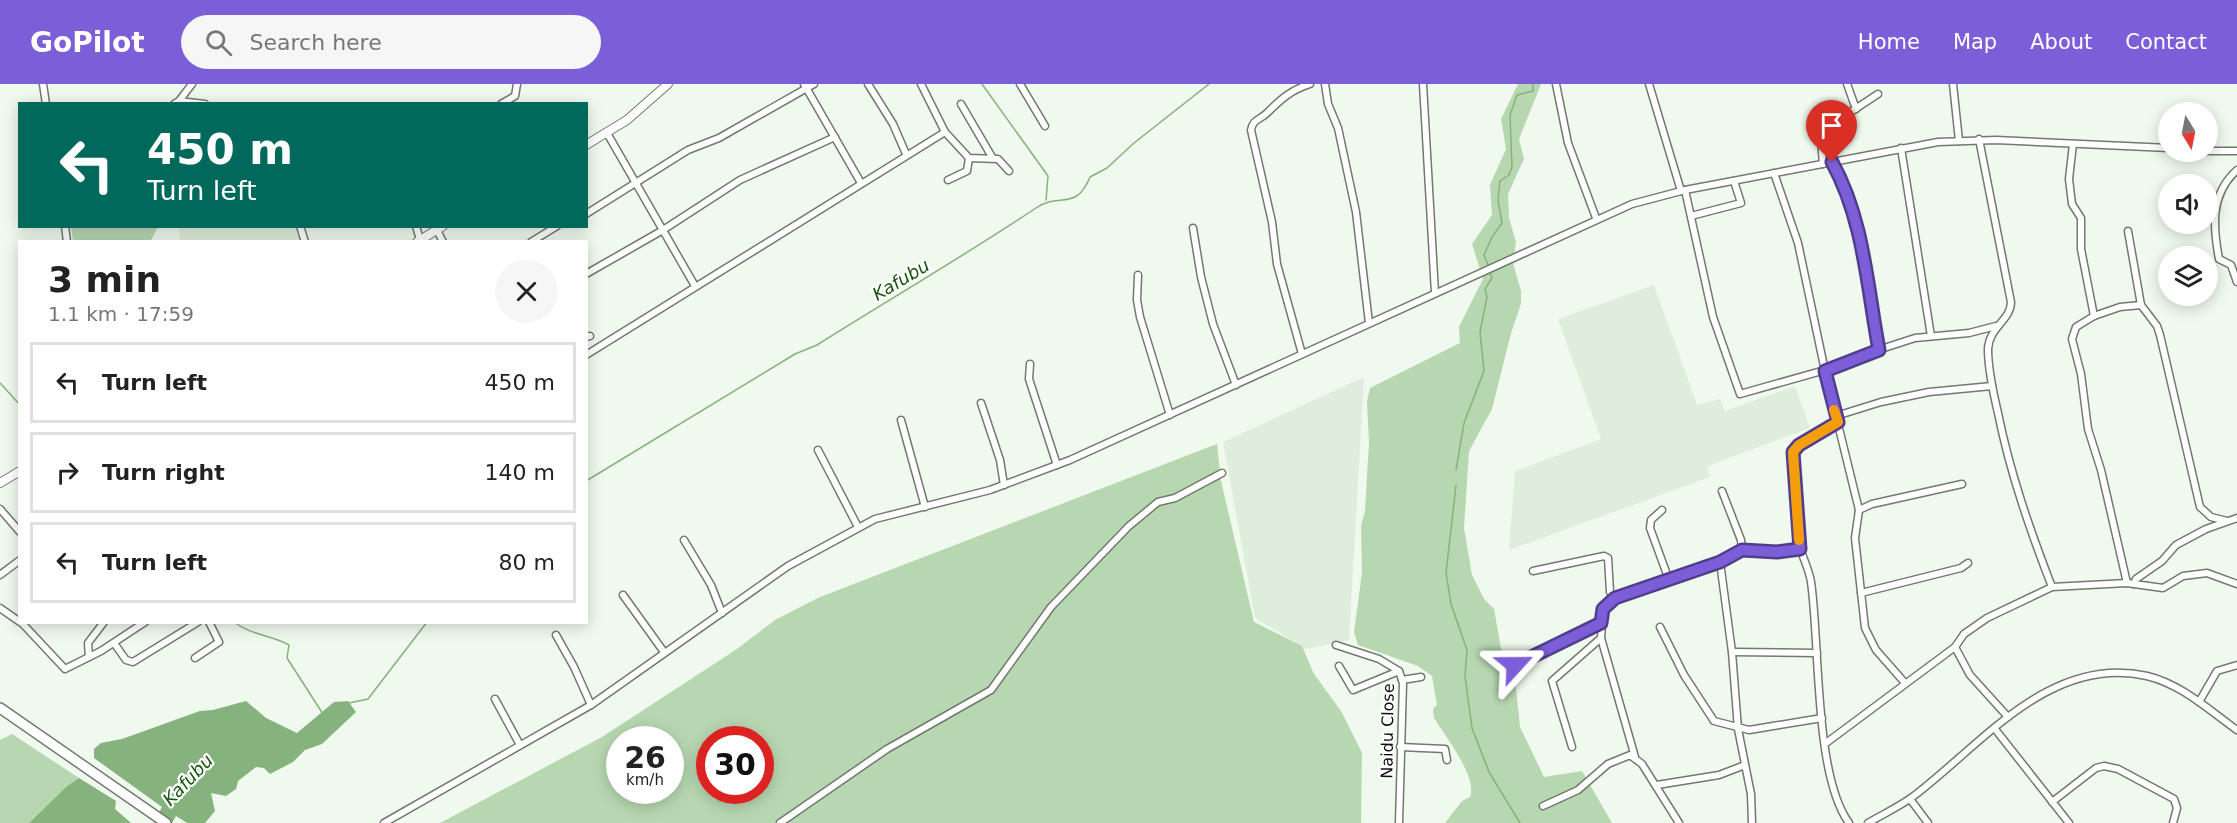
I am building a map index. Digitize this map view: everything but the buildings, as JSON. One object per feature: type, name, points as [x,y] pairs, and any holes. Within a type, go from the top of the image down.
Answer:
[{"type":"highway","points":[[0,708],[166,823]]},
{"type":"main road","points":[[588,144],[627,120],[663,86]]},
{"type":"main road","points":[[420,240],[440,228]]},
{"type":"main road","points":[[0,483],[18,472]]},
{"type":"street","points":[[43,84],[46,102]]},
{"type":"street","points":[[176,102],[192,84]]},
{"type":"street","points":[[504,102],[514,96],[517,84]]},
{"type":"street","points":[[588,213],[688,150],[701,143],[719,138],[805,86],[814,84]]},
{"type":"street","points":[[868,84],[893,124],[906,154]]},
{"type":"street","points":[[921,84],[945,132],[969,158],[992,157]]},
{"type":"street","points":[[1020,84],[1045,126]]},
{"type":"street","points":[[1302,354],[1277,264],[1272,222],[1251,130],[1254,121],[1266,114],[1284,96],[1310,84]]},
{"type":"street","points":[[1325,84],[1356,212],[1369,323]]},
{"type":"street","points":[[1424,84],[1435,293]]},
{"type":"street","points":[[1556,84],[1568,143],[1596,218]]},
{"type":"street","points":[[1648,84],[1691,216],[1713,317],[1738,392],[1743,395],[1825,371],[1879,350],[1931,336],[1963,334],[1996,326],[2008,315],[2011,302],[1979,140]]},
{"type":"street","points":[[1846,84],[1856,109]]},
{"type":"street","points":[[1953,84],[1959,141]]},
{"type":"street","points":[[805,86],[861,183]]},
{"type":"street","points":[[1823,164],[1820,128],[1856,109],[1878,94]]},
{"type":"street","points":[[962,104],[992,157],[1002,161],[1009,171]]},
{"type":"street","points":[[588,354],[906,154],[945,132]]},
{"type":"street","points":[[607,133],[695,286]]},
{"type":"street","points":[[588,273],[663,230],[740,180],[835,137]]},
{"type":"street","points":[[384,823],[591,705],[788,566],[858,527],[875,519],[1004,485],[1057,465],[1236,385],[1596,218],[1643,200],[1683,190],[1901,148],[1959,141],[2158,148]]},
{"type":"street","points":[[2073,144],[2069,172],[2071,197],[2073,207],[2081,218],[2081,249],[2094,316]]},
{"type":"street","points":[[1901,148],[1931,336]]},
{"type":"street","points":[[2218,150],[2237,151]]},
{"type":"street","points":[[948,180],[967,171],[969,158]]},
{"type":"street","points":[[1832,162],[1860,230],[1862,256],[1869,283],[1879,350]]},
{"type":"street","points":[[2237,170],[2222,187],[2215,217],[2219,259],[2231,265],[2237,282]]},
{"type":"street","points":[[1774,173],[1798,243],[1825,371],[1859,510],[1855,538],[1863,619],[1868,636],[1876,650],[1905,683]]},
{"type":"street","points":[[1691,216],[1741,203],[1734,181]]},
{"type":"street","points":[[534,240],[554,228]]},
{"type":"street","points":[[1192,228],[1213,324],[1236,385]]},
{"type":"street","points":[[2128,231],[2141,305],[2157,326],[2160,335],[2200,507],[2211,517],[2227,521]]},
{"type":"street","points":[[1138,275],[1137,300],[1140,317],[1170,415]]},
{"type":"street","points":[[2131,584],[2102,470],[2088,429],[2081,374],[2072,339],[2076,327],[2094,316],[2120,307],[2141,305]]},
{"type":"street","points":[[1996,326],[1988,351],[1992,386],[2019,500],[2052,587]]},
{"type":"street","points":[[1030,364],[1029,379],[1057,465]]},
{"type":"street","points":[[1850,823],[1836,794],[1822,718],[1811,583],[1800,549],[1793,452],[1799,445],[1837,419],[1881,402],[1929,392],[1992,386]]},
{"type":"street","points":[[981,403],[1000,460],[1004,485]]},
{"type":"street","points":[[901,420],[925,507]]},
{"type":"street","points":[[818,450],[858,527]]},
{"type":"street","points":[[780,823],[887,749],[991,690],[1051,607],[1129,526],[1158,502],[1175,498],[1222,473]]},
{"type":"street","points":[[1859,510],[1872,504],[1962,484]]},
{"type":"street","points":[[1722,490],[1741,540],[1742,550]]},
{"type":"street","points":[[0,509],[18,530]]},
{"type":"street","points":[[1662,510],[1651,520],[1650,528],[1669,580]]},
{"type":"street","points":[[2131,584],[2162,561],[2176,545],[2237,518]]},
{"type":"street","points":[[684,540],[711,585],[722,613]]},
{"type":"street","points":[[1677,822],[1657,785],[1635,757],[1601,638],[1603,609],[1615,598],[1720,562],[1742,550],[1777,552],[1800,549]]},
{"type":"street","points":[[1533,571],[1604,556],[1608,558],[1610,592],[1615,598]]},
{"type":"street","points":[[0,575],[18,562]]},
{"type":"street","points":[[1720,562],[1732,652],[1738,729],[1751,794],[1752,823]]},
{"type":"street","points":[[1861,593],[1961,568],[1968,563]]},
{"type":"street","points":[[1826,743],[1955,647],[1964,634],[1987,618],[2052,587],[2131,584],[2163,588],[2183,576],[2207,573],[2237,584]]},
{"type":"street","points":[[623,595],[664,652]]},
{"type":"street","points":[[0,608],[18,619]]},
{"type":"street","points":[[1515,665],[1601,623]]},
{"type":"street","points":[[25,624],[61,668],[71,668],[142,624]]},
{"type":"street","points":[[89,657],[88,643],[102,624]]},
{"type":"street","points":[[114,643],[126,660],[133,662],[195,624]]},
{"type":"street","points":[[195,658],[219,642],[210,624]]},
{"type":"street","points":[[1660,627],[1684,675],[1714,721],[1738,729],[1757,729],[1822,718]]},
{"type":"street","points":[[556,635],[591,705]]},
{"type":"street","points":[[1572,747],[1552,681],[1601,638]]},
{"type":"street","name":"Naidu Close","points":[[1336,645],[1379,659],[1399,671],[1402,680],[1399,823]]},
{"type":"street","points":[[1955,647],[1970,675],[2008,717]]},
{"type":"street","points":[[1732,652],[1817,653]]},
{"type":"street","points":[[2199,702],[2217,671],[2237,665]]},
{"type":"street","points":[[1339,666],[1353,690],[1399,671]]},
{"type":"street","points":[[1868,823],[1910,799],[2016,709],[2082,678],[2101,674],[2146,676],[2181,690],[2237,730]]},
{"type":"street","points":[[1402,680],[1421,677]]},
{"type":"street","points":[[495,699],[520,745]]},
{"type":"street","points":[[1995,729],[2069,823]]},
{"type":"street","points":[[1400,747],[1445,749],[1447,760]]},
{"type":"street","points":[[1543,806],[1578,790],[1608,764],[1630,755],[1635,757]]},
{"type":"street","points":[[1657,785],[1719,775],[1745,765]]},
{"type":"street","points":[[2052,802],[2096,768],[2110,766],[2174,799],[2176,808],[2173,823]]},
{"type":"street","points":[[1910,799],[1928,823]]},
{"type":"shaded area","points":[[1518,84],[1541,84],[1519,139],[1524,159],[1508,194],[1509,218],[1516,242],[1513,263],[1521,291],[1521,304],[1511,333],[1492,409],[1469,451],[1464,528],[1472,575],[1484,599],[1494,609],[1502,654],[1514,669],[1520,727],[1544,777],[1582,771],[1612,823],[1445,823],[1462,801],[1470,797],[1471,789],[1465,768],[1434,718],[1433,709],[1437,705],[1432,676],[1418,666],[1358,645],[1354,632],[1362,572],[1361,526],[1365,511],[1369,443],[1367,401],[1370,388],[1460,343],[1459,327],[1483,279],[1472,244],[1492,215],[1490,185],[1506,149],[1501,119]]},
{"type":"shaded area","points":[[71,228],[157,228],[151,240],[73,240]]},
{"type":"shaded area","points":[[179,228],[295,228],[300,240],[180,240]]},
{"type":"shaded area","points":[[1654,285],[1697,405],[1720,399],[1725,411],[1795,386],[1810,428],[1707,466],[1710,477],[1509,550],[1515,471],[1601,439],[1558,319]]},
{"type":"shaded area","points":[[1364,377],[1349,640],[1306,649],[1255,618],[1223,442]]},
{"type":"shaded area","points":[[1217,444],[1221,481],[1254,622],[1302,646],[1314,674],[1341,711],[1362,753],[1361,823],[440,823],[606,734],[606,804],[684,804],[684,726],[619,726],[737,649],[775,620],[820,597]]},
{"type":"shaded area","points":[[12,734],[79,778],[66,787],[29,823],[0,823],[0,740]]},
{"type":"water","points":[[246,701],[266,718],[297,733],[334,702],[348,701],[356,712],[322,744],[305,750],[293,762],[270,774],[264,768],[256,767],[238,781],[236,789],[226,796],[211,793],[215,811],[205,823],[187,823],[176,816],[172,823],[154,823],[162,807],[94,758],[94,749],[101,743],[122,739],[200,711]]},
{"type":"water","points":[[79,778],[116,801],[115,809],[131,823],[29,823],[66,787]]},
{"type":"waterway","points":[[982,84],[1048,176],[1046,200]]},
{"type":"waterway","name":"Kafubu","points":[[588,480],[795,354],[817,345],[1036,208],[1052,201],[1073,198],[1085,188],[1090,177],[1107,168],[1134,143],[1209,84]]},
{"type":"waterway","points":[[1488,265],[1484,255],[1492,237],[1502,223],[1498,200],[1500,181],[1509,175],[1512,167],[1510,115],[1517,95],[1533,91],[1533,84]]},
{"type":"waterway","points":[[1456,470],[1464,423],[1484,371],[1480,332],[1487,297],[1485,289],[1492,278],[1490,272]]},
{"type":"waterway","points":[[0,383],[18,403]]},
{"type":"waterway","points":[[1456,485],[1446,573],[1451,604],[1467,650],[1465,676],[1472,728],[1489,772],[1520,823]]},
{"type":"waterway","points":[[237,624],[247,630],[289,645],[287,658],[323,714]]},
{"type":"waterway","name":"Kafubu","points":[[349,703],[368,699],[425,624]]},
{"type":"slow traffic","points":[[1799,540],[1793,452],[1799,445],[1838,422],[1834,410]]},
{"type":"route","points":[[1515,665],[1579,636],[1601,623],[1600,616],[1603,609],[1615,598],[1720,562],[1742,550],[1777,552],[1800,549],[1793,452],[1799,445],[1838,422],[1825,371],[1879,350],[1870,303],[1869,283],[1860,248],[1860,230],[1832,162]]}]
